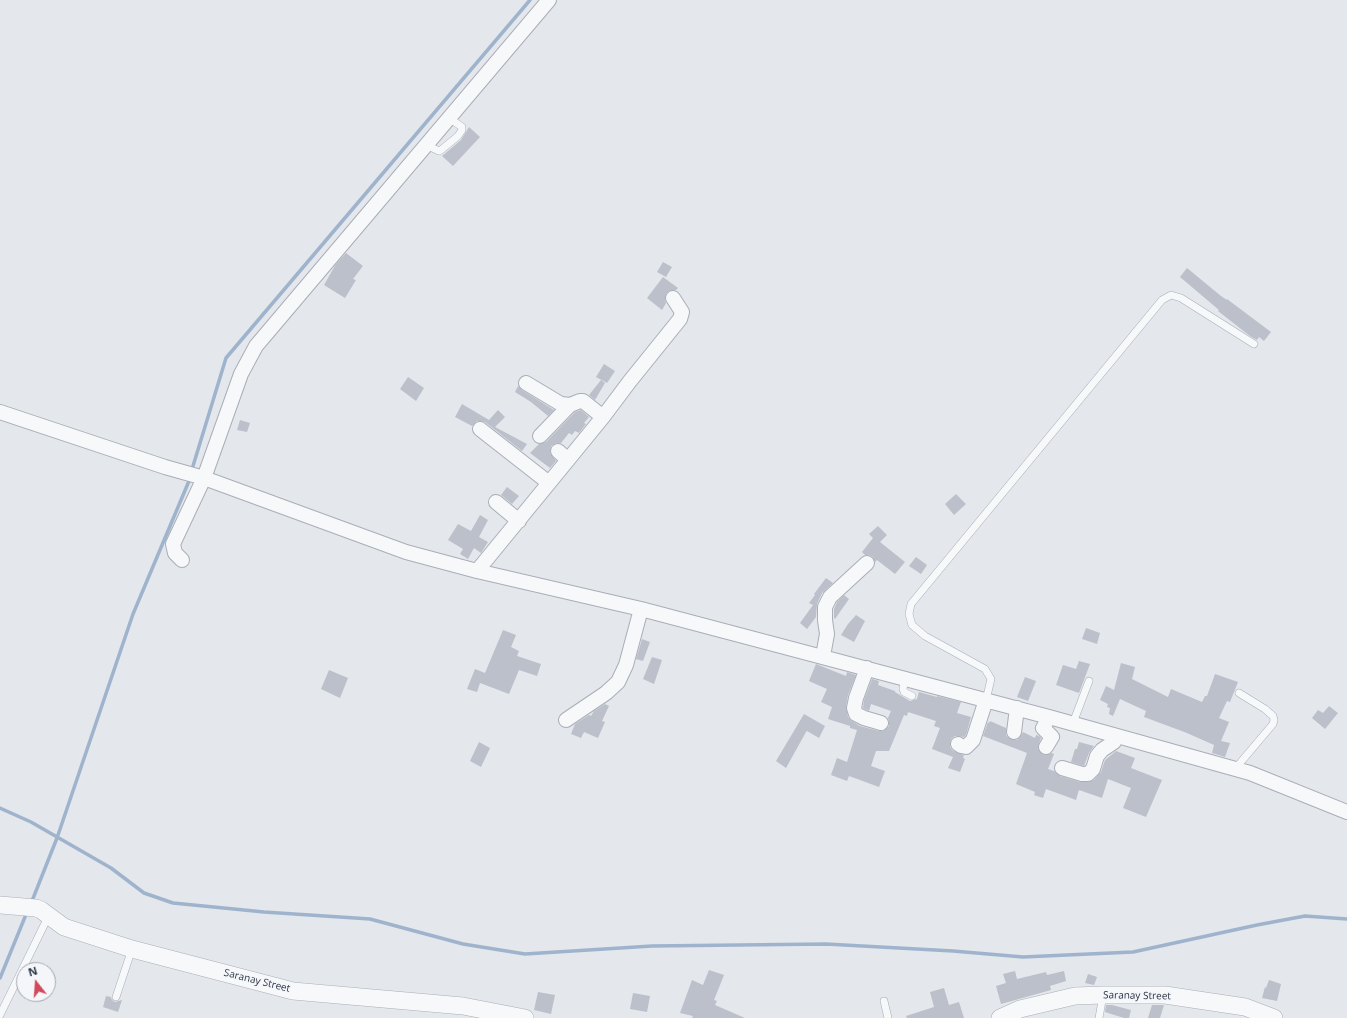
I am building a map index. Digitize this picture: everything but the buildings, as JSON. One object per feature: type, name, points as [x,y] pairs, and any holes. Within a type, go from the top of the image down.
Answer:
[{"type":"street","points":[[182,560],[174,553],[173,544],[204,478],[241,374],[256,346],[549,0]]},
{"type":"street","points":[[477,571],[549,483],[562,456],[603,417],[630,380],[680,319],[682,312],[673,298]]},
{"type":"street","points":[[526,383],[554,401],[561,404],[570,405]]},
{"type":"street","points":[[540,436],[570,405],[580,401],[583,401],[603,417]]},
{"type":"street","points":[[0,412],[165,467],[204,478],[406,552],[477,571],[641,609],[1049,716],[1250,773],[1347,812]]},
{"type":"street","points":[[480,429],[549,483]]},
{"type":"street","points":[[496,502],[519,521]]},
{"type":"street","points":[[823,656],[827,634],[825,607],[830,597],[867,563]]},
{"type":"street","points":[[566,720],[606,693],[618,682],[626,665],[641,609]]},
{"type":"street","points":[[867,668],[854,708],[856,714],[864,718],[881,722]]},
{"type":"street","points":[[958,744],[966,747],[973,740],[986,700]]},
{"type":"street","points":[[1014,732],[1017,708]]},
{"type":"street","points":[[1046,748],[1052,737],[1044,728],[1049,716]]},
{"type":"street","points":[[1062,768],[1082,774],[1088,774],[1093,768],[1097,756],[1102,750],[1114,742],[1116,736]]},
{"type":"street","name":"Saranay Street","points":[[0,905],[36,908],[49,915],[64,927],[132,949],[293,991],[463,1006],[525,1018]]},
{"type":"street","name":"Saranay Street","points":[[1000,1018],[1075,996],[1165,995],[1245,1007],[1274,1018]]},
{"type":"lane","points":[[986,700],[991,679],[985,669],[925,636],[912,624],[909,614],[911,604],[1162,300],[1171,296],[1182,298],[1254,344]]},
{"type":"lane","points":[[905,678],[903,688],[904,692],[912,696]]},
{"type":"lane","points":[[1073,723],[1089,681]]},
{"type":"lane","points":[[1236,769],[1265,734],[1274,720],[1273,716],[1265,709],[1239,693]]},
{"type":"lane","points":[[0,1015],[49,915]]},
{"type":"lane","points":[[116,997],[132,949]]},
{"type":"lane","points":[[1099,1018],[1104,995]]},
{"type":"lane","points":[[884,1001],[888,1018]]},
{"type":"waterway","points":[[193,466],[226,358],[530,0]]},
{"type":"waterway","points":[[32,901],[57,838],[133,614],[189,481]]},
{"type":"waterway","points":[[0,808],[31,822],[111,868],[144,893],[173,903],[264,912],[370,919],[463,944],[525,954],[652,946],[826,944],[953,951],[1023,957],[1133,952],[1305,916],[1347,919]]},
{"type":"waterway","points":[[0,978],[25,917]]}]
